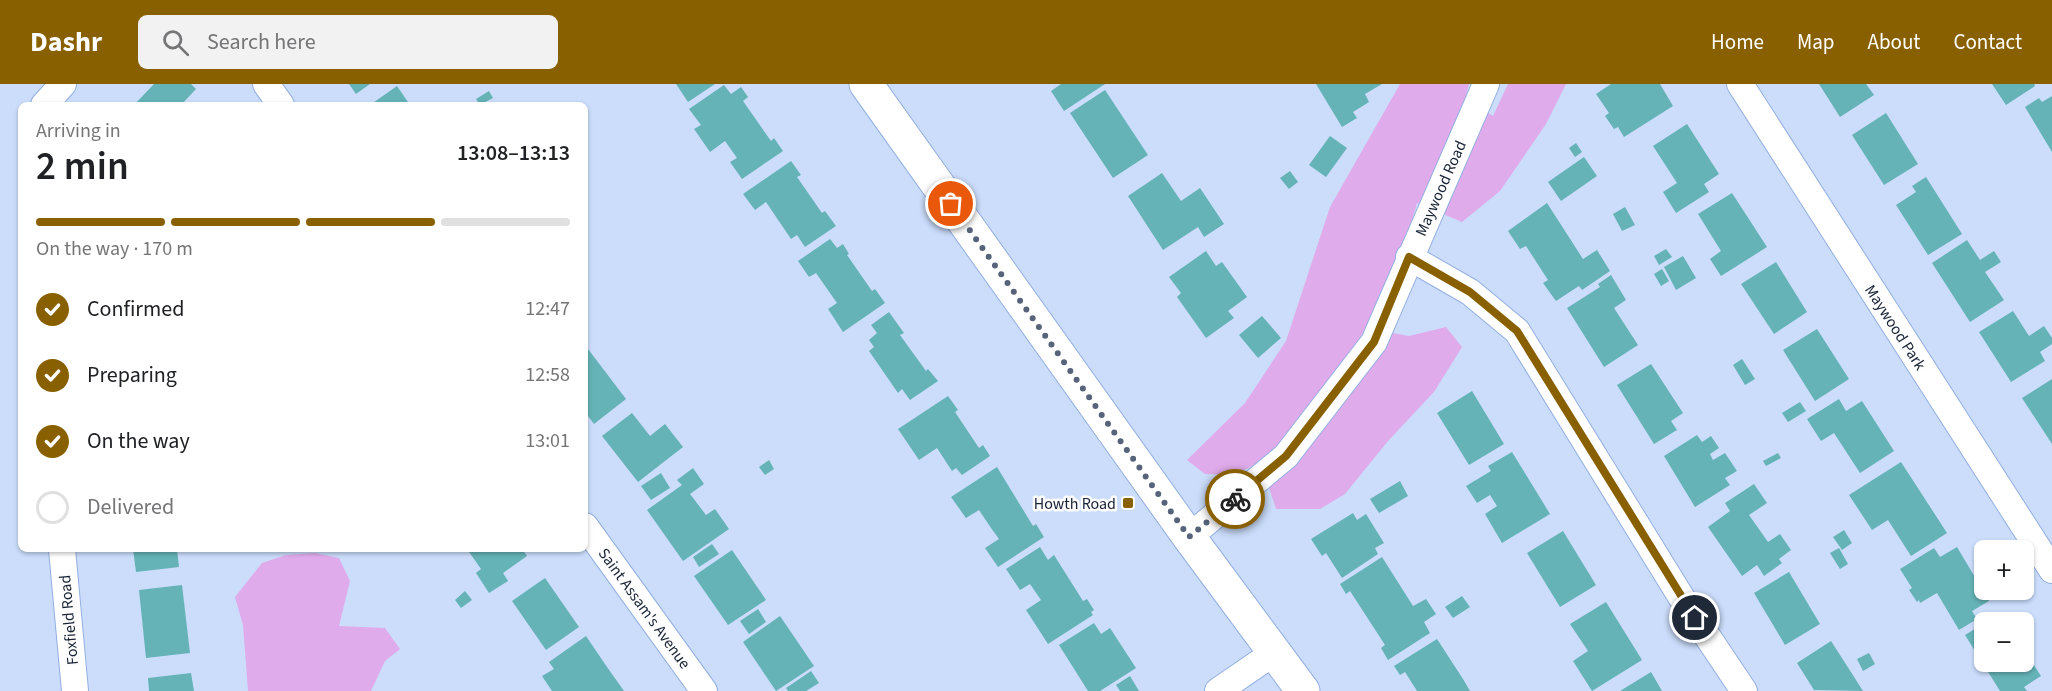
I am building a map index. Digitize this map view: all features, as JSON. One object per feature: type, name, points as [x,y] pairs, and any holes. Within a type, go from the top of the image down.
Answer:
[{"type":"main road","points":[[866,84],[1189,537],[1303,691]]},
{"type":"street","points":[[47,102],[63,84]]},
{"type":"street","points":[[266,84],[279,102]]},
{"type":"street","name":"Maywood Road","points":[[1189,537],[1286,456],[1374,342],[1486,84]]},
{"type":"street","name":"Maywood Park","points":[[1740,84],[2052,570]]},
{"type":"street","points":[[1409,257],[1470,292],[1517,331],[1683,600],[1744,691]]},
{"type":"street","name":"Saint Assam's Avenue","points":[[588,530],[704,691]]},
{"type":"street","name":"Foxfield Road","points":[[62,552],[75,691]]},
{"type":"street","points":[[1218,691],[1275,652]]},
{"type":"shaded area","points":[[1400,84],[1469,84],[1465,99],[1493,116],[1508,84],[1566,84],[1546,124],[1500,191],[1462,222],[1417,203],[1405,245],[1382,293],[1393,333],[1409,336],[1446,327],[1462,347],[1434,392],[1388,441],[1345,494],[1320,509],[1276,509],[1261,462],[1233,475],[1205,474],[1187,460],[1245,403],[1286,341],[1330,207]]},
{"type":"shaded area","points":[[315,553],[339,558],[350,581],[339,626],[385,628],[400,649],[385,661],[371,691],[248,691],[243,625],[235,597],[262,563],[286,555]]},
{"type":"building","points":[[154,84],[191,84],[196,89],[184,102],[137,102]]},
{"type":"building","points":[[349,84],[370,84],[356,94]]},
{"type":"building","points":[[676,84],[715,84],[688,102]]},
{"type":"building","points":[[1061,84],[1105,84],[1064,111],[1051,91]]},
{"type":"building","points":[[1316,84],[1382,84],[1365,94],[1369,102],[1353,112],[1357,118],[1342,127]]},
{"type":"building","points":[[1611,84],[1660,84],[1673,106],[1624,137],[1618,127],[1614,129],[1605,116],[1609,113],[1596,94]]},
{"type":"building","points":[[1819,84],[1866,84],[1874,95],[1840,117]]},
{"type":"building","points":[[1992,84],[2034,84],[2035,86],[2006,105]]},
{"type":"building","points":[[724,85],[731,94],[741,87],[748,97],[743,101],[771,141],[774,138],[783,151],[742,179],[730,162],[737,158],[725,141],[710,152],[694,129],[701,125],[689,109]]},
{"type":"building","points":[[397,86],[408,102],[374,102]]},
{"type":"building","points":[[1105,90],[1148,155],[1113,178],[1070,113]]},
{"type":"building","points":[[489,91],[493,98],[486,102],[478,102],[476,99]]},
{"type":"building","points":[[2052,96],[2052,152],[2025,107],[2039,98],[2042,102]]},
{"type":"building","points":[[1886,113],[1918,164],[1884,185],[1852,135]]},
{"type":"building","points":[[1687,124],[1719,174],[1704,184],[1709,192],[1676,213],[1663,192],[1677,183],[1653,146]]},
{"type":"building","points":[[1330,136],[1347,148],[1326,177],[1309,165]]},
{"type":"building","points":[[1576,143],[1582,152],[1575,157],[1569,148]]},
{"type":"building","points":[[1584,157],[1597,176],[1561,201],[1548,182]]},
{"type":"building","points":[[791,161],[801,175],[797,177],[822,213],[825,211],[836,226],[805,247],[797,235],[791,239],[766,202],[755,210],[743,194]]},
{"type":"building","points":[[1290,171],[1298,182],[1289,189],[1280,178]]},
{"type":"building","points":[[1162,173],[1181,201],[1200,188],[1224,224],[1204,237],[1198,227],[1163,250],[1128,196]]},
{"type":"building","points":[[1926,177],[1962,234],[1928,255],[1896,205],[1916,192],[1912,186]]},
{"type":"building","points":[[1732,193],[1767,247],[1721,276],[1710,259],[1721,251],[1698,214]]},
{"type":"building","points":[[1547,203],[1583,259],[1597,250],[1610,271],[1582,290],[1579,286],[1556,301],[1543,283],[1548,280],[1526,246],[1520,249],[1508,231]]},
{"type":"building","points":[[1625,207],[1635,225],[1622,231],[1613,214]]},
{"type":"building","points":[[830,239],[837,248],[843,244],[849,254],[847,255],[872,291],[875,289],[885,303],[843,332],[828,309],[837,303],[816,273],[809,277],[798,261]]},
{"type":"building","points":[[1967,240],[1980,260],[1994,251],[2001,262],[1985,272],[2004,300],[1970,322],[1932,263]]},
{"type":"building","points":[[1666,249],[1672,257],[1659,265],[1654,256]]},
{"type":"building","points":[[1206,251],[1216,266],[1222,262],[1247,297],[1228,311],[1234,318],[1206,338],[1177,297],[1181,293],[1169,277]]},
{"type":"building","points":[[1683,256],[1696,278],[1676,290],[1664,267]]},
{"type":"building","points":[[1776,262],[1807,312],[1774,334],[1741,284]]},
{"type":"building","points":[[1662,269],[1669,281],[1661,286],[1654,274]]},
{"type":"building","points":[[1611,275],[1626,300],[1614,308],[1638,345],[1604,367],[1567,308],[1600,287],[1598,284]]},
{"type":"building","points":[[2013,311],[2029,336],[2044,326],[2052,338],[2052,344],[2040,352],[2045,361],[2011,382],[1979,332]]},
{"type":"building","points":[[889,312],[904,333],[900,335],[926,371],[928,369],[938,381],[910,400],[902,389],[898,393],[869,351],[874,347],[869,340],[877,333],[871,325]]},
{"type":"building","points":[[1262,316],[1281,338],[1258,358],[1239,335]]},
{"type":"building","points":[[1817,329],[1849,379],[1815,401],[1783,350]]},
{"type":"building","points":[[588,349],[626,399],[594,424],[588,416]]},
{"type":"building","points":[[1742,359],[1755,379],[1745,385],[1733,365]]},
{"type":"building","points":[[1651,364],[1683,413],[1671,421],[1677,430],[1654,444],[1617,385]]},
{"type":"building","points":[[2052,379],[2052,444],[2022,398]]},
{"type":"building","points":[[1472,391],[1504,444],[1469,465],[1437,413]]},
{"type":"building","points":[[948,396],[958,410],[955,412],[979,448],[983,445],[990,456],[962,475],[956,468],[952,471],[937,448],[919,460],[898,429]]},
{"type":"building","points":[[1839,399],[1846,411],[1862,401],[1894,451],[1860,473],[1834,433],[1821,441],[1807,419]]},
{"type":"building","points":[[1800,402],[1806,411],[1788,422],[1782,413]]},
{"type":"building","points":[[632,413],[650,436],[665,424],[683,447],[638,482],[602,436]]},
{"type":"building","points":[[1697,435],[1702,442],[1711,436],[1719,448],[1710,454],[1713,460],[1725,453],[1737,471],[1725,478],[1730,485],[1695,507],[1664,456]]},
{"type":"building","points":[[1512,452],[1550,514],[1502,543],[1485,514],[1497,506],[1490,495],[1477,503],[1466,486],[1491,471],[1488,466]]},
{"type":"building","points":[[1778,453],[1781,458],[1766,466],[1763,461]]},
{"type":"building","points":[[769,460],[774,469],[765,475],[759,467]]},
{"type":"building","points":[[1901,462],[1947,533],[1911,556],[1888,520],[1872,530],[1849,495]]},
{"type":"building","points":[[997,467],[1033,526],[1036,524],[1044,537],[998,567],[985,548],[999,539],[979,510],[966,518],[951,497]]},
{"type":"building","points":[[693,468],[704,484],[690,494],[706,515],[715,509],[729,529],[683,561],[647,510],[682,485],[677,480]]},
{"type":"building","points":[[661,473],[670,488],[651,500],[641,486]]},
{"type":"building","points":[[1400,481],[1408,496],[1379,513],[1370,499]]},
{"type":"building","points":[[1754,484],[1767,503],[1749,515],[1768,542],[1780,534],[1791,550],[1779,559],[1782,563],[1764,576],[1757,565],[1742,576],[1708,527],[1730,511],[1725,503]]},
{"type":"building","points":[[1353,513],[1357,520],[1366,514],[1384,543],[1375,548],[1378,554],[1342,578],[1326,553],[1322,556],[1311,539]]},
{"type":"building","points":[[1844,530],[1852,543],[1842,550],[1833,537]]},
{"type":"building","points":[[1563,531],[1596,585],[1560,607],[1527,553]]},
{"type":"building","points":[[712,544],[719,554],[699,567],[693,557]]},
{"type":"building","points":[[1040,547],[1048,560],[1054,555],[1083,601],[1087,599],[1094,610],[1091,612],[1093,615],[1048,644],[1026,610],[1041,600],[1030,584],[1020,590],[1006,569]]},
{"type":"building","points":[[1957,547],[1974,576],[1974,600],[1989,601],[1972,611],[1974,621],[1959,630],[1937,593],[1920,603],[1919,600],[1917,602],[1909,590],[1912,588],[1900,569],[1934,548],[1940,557]]},
{"type":"building","points":[[1839,548],[1848,564],[1840,569],[1830,553]]},
{"type":"building","points":[[732,550],[766,600],[728,625],[694,576]]},
{"type":"building","points":[[133,552],[177,552],[179,567],[136,572]]},
{"type":"building","points":[[469,552],[524,552],[527,556],[503,573],[508,581],[489,593],[476,573],[481,569]]},
{"type":"building","points":[[1382,557],[1413,606],[1426,599],[1436,614],[1424,622],[1430,633],[1388,660],[1381,648],[1385,645],[1350,591],[1346,594],[1340,584]]},
{"type":"building","points":[[1789,572],[1820,624],[1785,645],[1754,593]]},
{"type":"building","points":[[545,578],[579,627],[546,650],[512,601]]},
{"type":"building","points":[[182,585],[190,653],[146,658],[139,590]]},
{"type":"building","points":[[465,591],[472,600],[461,608],[455,600]]},
{"type":"building","points":[[1462,596],[1470,607],[1453,618],[1445,607]]},
{"type":"building","points":[[1606,602],[1642,660],[1592,691],[1573,661],[1588,651],[1570,624]]},
{"type":"building","points":[[758,609],[766,622],[749,634],[740,621]]},
{"type":"building","points":[[780,616],[814,666],[776,691],[743,642]]},
{"type":"building","points":[[1094,623],[1101,634],[1110,628],[1136,668],[1100,691],[1088,691],[1059,645]]},
{"type":"building","points":[[1974,630],[1974,649],[1965,635]]},
{"type":"building","points":[[586,636],[624,691],[552,691],[542,676],[554,669],[549,662]]},
{"type":"building","points":[[1437,639],[1470,691],[1417,691],[1405,672],[1400,675],[1394,666]]},
{"type":"building","points":[[1831,641],[1863,691],[1814,690],[1797,663]]},
{"type":"building","points":[[1869,653],[1875,664],[1863,671],[1857,659]]},
{"type":"building","points":[[2034,665],[2041,676],[2024,687],[2027,691],[2000,691],[1988,672],[2034,672]]},
{"type":"building","points":[[811,671],[819,683],[806,691],[788,691],[786,688]]},
{"type":"building","points":[[1651,672],[1662,691],[1620,691]]},
{"type":"building","points":[[191,673],[194,691],[149,691],[148,678]]},
{"type":"building","points":[[1130,676],[1139,691],[1120,691],[1116,685]]},
{"type":"way so far","points":[[951,204],[1189,537],[1235,499]]},
{"type":"place","name":"Howth Road","points":[[1128,503]]},
{"type":"route","points":[[1235,499],[1286,456],[1374,342],[1409,257],[1470,292],[1517,331],[1695,618]]}]
